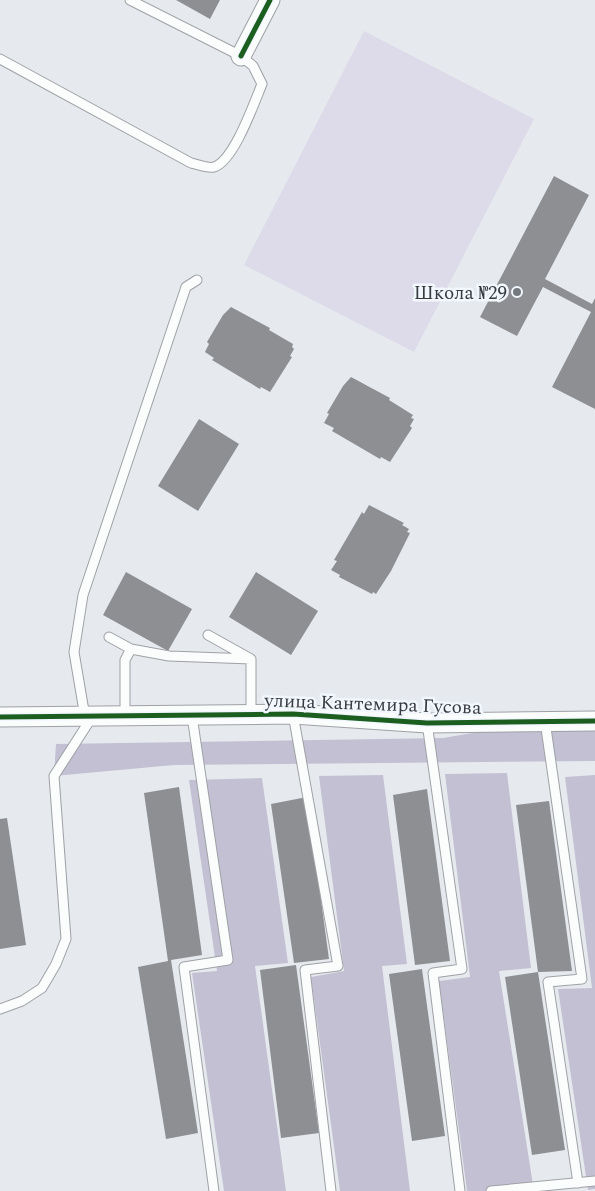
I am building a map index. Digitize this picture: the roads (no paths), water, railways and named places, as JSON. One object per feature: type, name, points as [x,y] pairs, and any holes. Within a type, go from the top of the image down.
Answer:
[{"type":"street","points":[[241,56],[270,0]]},
{"type":"street","name":"улица Кантемира Гусова","points":[[0,717],[293,714],[427,723],[595,721]]},
{"type":"lane","points":[[0,59],[191,163],[212,168],[224,161],[250,115],[262,84],[253,66],[241,56],[130,0]]},
{"type":"lane","points":[[0,1009],[22,1001],[42,988],[56,964],[66,939],[54,776],[88,717],[74,652],[83,595],[186,287],[197,280]]},
{"type":"lane","points":[[208,635],[251,659]]},
{"type":"lane","points":[[109,637],[130,649],[169,656],[251,659]]},
{"type":"lane","points":[[125,716],[125,660],[130,649]]},
{"type":"lane","points":[[251,659],[251,715]]},
{"type":"lane","points":[[293,714],[338,966],[305,970],[332,1191]]},
{"type":"lane","points":[[192,716],[228,960],[184,967],[214,1191]]},
{"type":"lane","points":[[545,721],[582,979],[548,982],[578,1182]]},
{"type":"lane","points":[[427,723],[462,969],[433,973],[460,1191]]},
{"type":"lane","points":[[491,1191],[595,1181]]},
{"type":"place","name":"Школа №29","points":[[517,292]]}]
